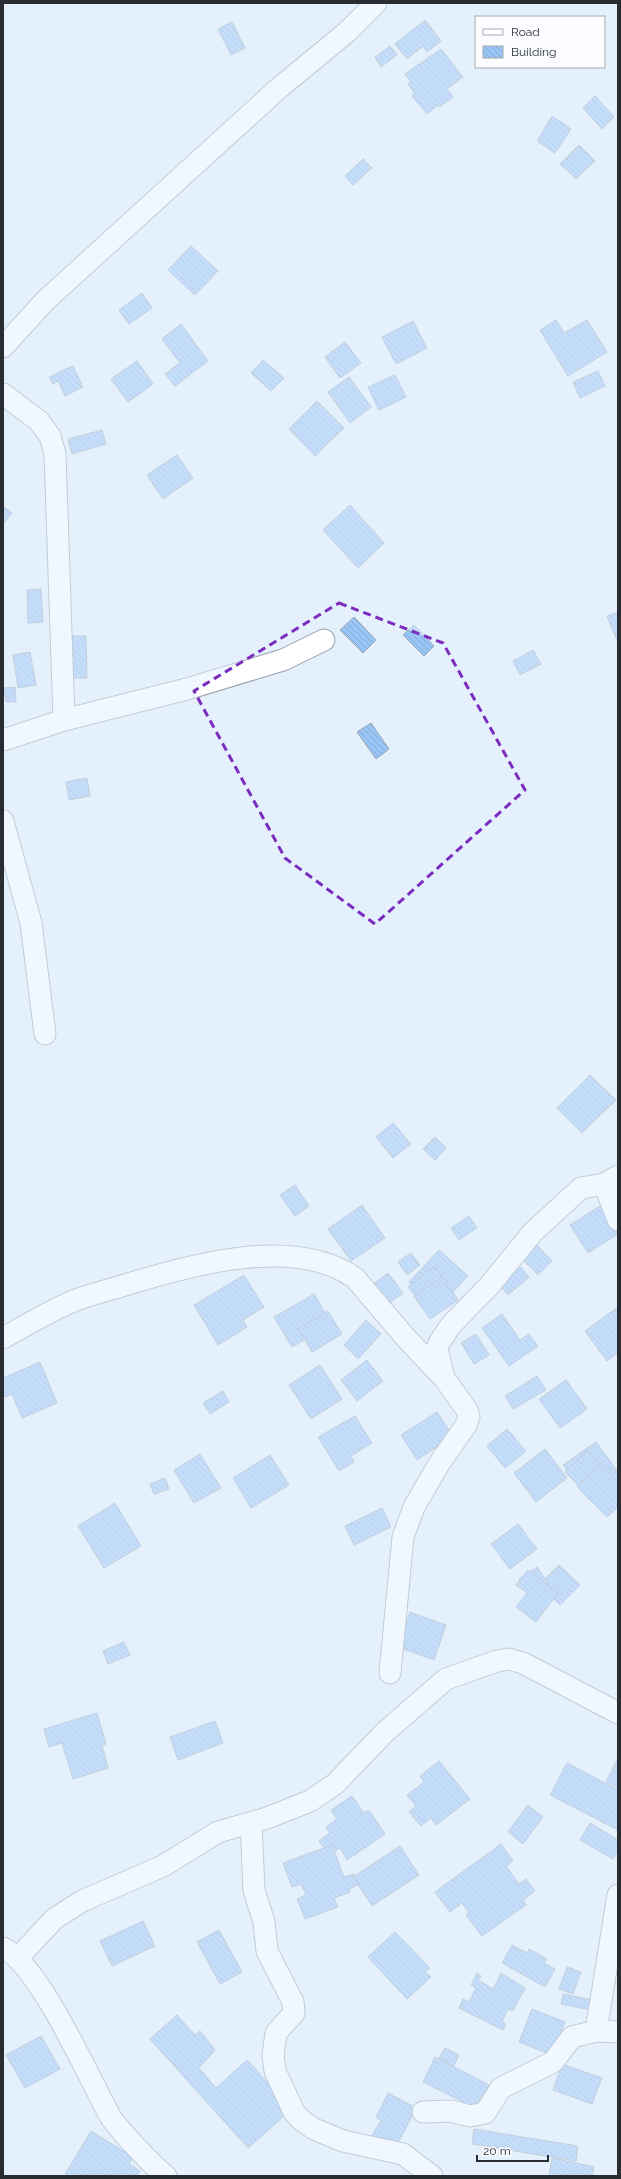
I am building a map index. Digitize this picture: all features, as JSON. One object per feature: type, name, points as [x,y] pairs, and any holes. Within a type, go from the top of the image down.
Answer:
[{"type":"street","points":[[3,347],[46,300],[264,101],[347,32],[376,3]]},
{"type":"street","points":[[3,394],[39,421],[50,436],[55,454],[64,720]]},
{"type":"street","points":[[3,740],[64,720],[187,689],[283,660],[324,640]]},
{"type":"street","points":[[3,821],[31,923],[45,1034]]},
{"type":"street","points":[[444,1378],[437,1349],[439,1343],[451,1325],[489,1286],[533,1232],[581,1188],[611,1180],[618,1220]]},
{"type":"street","points":[[3,1338],[76,1300],[174,1270],[244,1258],[288,1257],[318,1260],[344,1271],[355,1278],[406,1338],[444,1378],[467,1410],[469,1417],[466,1425],[439,1464],[414,1507],[407,1523],[403,1537],[390,1673]]},
{"type":"street","points":[[166,2176],[111,2117],[50,2003],[11,1953],[54,1919],[82,1901],[163,1866],[218,1832],[251,1823],[310,1801],[335,1784],[385,1732],[446,1679],[498,1661],[509,1659],[523,1663],[618,1713]]},
{"type":"street","points":[[251,1823],[254,1890],[264,1922],[268,1951],[293,2002],[294,2010],[292,2017],[276,2033],[273,2055],[275,2071],[294,2112],[300,2119],[314,2129],[343,2141],[403,2154],[432,2176]]},
{"type":"street","points":[[596,2031],[618,1895]]},
{"type":"street","points":[[423,2112],[451,2111],[470,2116],[485,2113],[501,2088],[553,2062],[572,2036],[596,2031],[618,2032]]},
{"type":"highlighted area","points":[[339,603],[443,643],[525,790],[375,924],[285,858],[194,691]]},
{"type":"building","points":[[425,20],[441,41],[427,52],[423,46],[407,59],[395,44]]},
{"type":"building","points":[[232,22],[245,48],[231,55],[218,29]]},
{"type":"building","points":[[390,46],[397,55],[381,67],[375,57]]},
{"type":"building","points":[[441,49],[463,77],[447,89],[453,97],[440,107],[438,105],[427,114],[412,96],[415,94],[408,84],[411,82],[405,74]]},
{"type":"building","points":[[595,96],[614,117],[602,129],[583,108]]},
{"type":"building","points":[[552,116],[571,129],[555,153],[537,141]]},
{"type":"building","points":[[579,145],[595,161],[576,179],[560,164]]},
{"type":"building","points":[[363,159],[372,168],[353,185],[345,176]]},
{"type":"building","points":[[191,246],[218,271],[195,295],[168,270]]},
{"type":"building","points":[[142,293],[152,308],[129,324],[119,310]]},
{"type":"building","points":[[556,320],[564,333],[587,320],[607,352],[568,376],[540,330]]},
{"type":"building","points":[[413,321],[427,348],[396,364],[382,337]]},
{"type":"building","points":[[181,324],[208,361],[175,386],[165,374],[180,363],[162,339]]},
{"type":"building","points":[[345,342],[361,363],[340,378],[325,357]]},
{"type":"building","points":[[263,360],[284,378],[271,391],[251,373]]},
{"type":"building","points":[[137,361],[153,384],[128,402],[111,379]]},
{"type":"building","points":[[73,366],[83,387],[65,396],[58,381],[53,384],[49,377]]},
{"type":"building","points":[[598,371],[605,386],[580,398],[573,382]]},
{"type":"building","points":[[395,375],[406,397],[379,410],[368,387]]},
{"type":"building","points":[[349,377],[371,407],[350,423],[328,392]]},
{"type":"building","points":[[317,401],[344,428],[315,456],[289,429]]},
{"type":"building","points":[[102,430],[106,444],[72,454],[68,439]]},
{"type":"building","points":[[177,455],[193,478],[163,499],[147,475]]},
{"type":"building","points":[[350,505],[384,543],[358,568],[323,530]]},
{"type":"building","points":[[3,506],[12,513],[3,524]]},
{"type":"building","points":[[41,589],[43,622],[28,623],[27,590]]},
{"type":"building","points":[[618,612],[618,643],[607,616]]},
{"type":"building","points":[[354,617],[376,640],[363,653],[340,630]]},
{"type":"building","points":[[414,625],[434,646],[424,656],[403,635]]},
{"type":"building","points":[[69,636],[86,636],[87,678],[71,678]]},
{"type":"building","points":[[533,650],[541,664],[520,675],[513,661]]},
{"type":"building","points":[[30,652],[36,685],[18,688],[13,655]]},
{"type":"building","points":[[15,687],[16,702],[6,702],[4,688]]},
{"type":"building","points":[[371,723],[389,749],[376,759],[357,732]]},
{"type":"building","points":[[87,778],[90,796],[69,800],[66,782]]},
{"type":"building","points":[[590,1075],[616,1100],[582,1133],[557,1108]]},
{"type":"building","points":[[393,1123],[411,1144],[393,1158],[376,1137]]},
{"type":"building","points":[[435,1137],[446,1148],[435,1160],[423,1149]]},
{"type":"building","points":[[295,1185],[309,1206],[295,1216],[280,1195]]},
{"type":"building","points":[[603,1204],[618,1227],[618,1234],[588,1253],[570,1225]]},
{"type":"building","points":[[362,1205],[385,1238],[351,1261],[328,1229]]},
{"type":"building","points":[[469,1216],[477,1228],[459,1240],[451,1228]]},
{"type":"building","points":[[537,1245],[552,1261],[538,1275],[522,1259]]},
{"type":"building","points":[[439,1250],[468,1276],[438,1308],[409,1282]]},
{"type":"building","points":[[411,1253],[420,1265],[407,1275],[398,1262]]},
{"type":"building","points":[[434,1266],[442,1277],[417,1298],[408,1287]]},
{"type":"building","points":[[521,1267],[529,1277],[508,1295],[500,1285]]},
{"type":"building","points":[[388,1273],[403,1293],[385,1306],[371,1286]]},
{"type":"building","points":[[244,1275],[264,1307],[243,1320],[247,1327],[218,1345],[194,1305]]},
{"type":"building","points":[[443,1277],[458,1300],[430,1319],[414,1296]]},
{"type":"building","points":[[314,1294],[332,1324],[292,1347],[274,1317]]},
{"type":"building","points":[[618,1307],[618,1353],[607,1361],[585,1331]]},
{"type":"building","points":[[328,1311],[342,1334],[312,1352],[298,1329]]},
{"type":"building","points":[[502,1314],[520,1340],[529,1334],[538,1346],[509,1366],[482,1328]]},
{"type":"building","points":[[366,1320],[381,1334],[358,1359],[344,1345]]},
{"type":"building","points":[[476,1334],[489,1355],[474,1364],[461,1343]]},
{"type":"building","points":[[367,1360],[383,1381],[357,1401],[341,1380]]},
{"type":"building","points":[[40,1362],[57,1403],[22,1418],[12,1394],[5,1397],[3,1392],[3,1378]]},
{"type":"building","points":[[320,1365],[342,1399],[311,1419],[289,1385]]},
{"type":"building","points":[[537,1376],[546,1390],[513,1409],[505,1396]]},
{"type":"building","points":[[566,1380],[587,1409],[560,1428],[539,1399]]},
{"type":"building","points":[[223,1391],[229,1402],[210,1414],[203,1403]]},
{"type":"building","points":[[437,1412],[453,1436],[417,1460],[401,1435]]},
{"type":"building","points":[[355,1416],[372,1443],[351,1456],[354,1462],[339,1471],[318,1437]]},
{"type":"building","points":[[507,1429],[526,1451],[505,1468],[487,1446]]},
{"type":"building","points":[[596,1442],[618,1472],[618,1479],[589,1500],[563,1465]]},
{"type":"building","points":[[545,1449],[567,1478],[536,1502],[514,1473]]},
{"type":"building","points":[[588,1450],[611,1473],[588,1496],[565,1472]]},
{"type":"building","points":[[200,1454],[221,1488],[194,1503],[174,1470]]},
{"type":"building","points":[[270,1455],[289,1485],[251,1508],[233,1478]]},
{"type":"building","points":[[602,1463],[613,1474],[618,1469],[618,1507],[607,1517],[577,1487]]},
{"type":"building","points":[[165,1478],[169,1489],[154,1494],[150,1484]]},
{"type":"building","points":[[115,1503],[141,1546],[104,1568],[78,1526]]},
{"type":"building","points":[[382,1508],[391,1527],[354,1545],[345,1526]]},
{"type":"building","points":[[518,1524],[537,1549],[510,1569],[491,1544]]},
{"type":"building","points":[[559,1565],[580,1585],[560,1605],[539,1585]]},
{"type":"building","points":[[537,1567],[551,1588],[532,1600],[519,1579]]},
{"type":"building","points":[[528,1570],[558,1593],[536,1622],[516,1607],[527,1593],[516,1585]]},
{"type":"building","points":[[410,1612],[446,1625],[434,1660],[398,1647]]},
{"type":"building","points":[[124,1642],[130,1655],[108,1664],[103,1651]]},
{"type":"building","points":[[97,1713],[106,1744],[102,1745],[108,1768],[73,1779],[62,1743],[49,1747],[44,1729]]},
{"type":"building","points":[[215,1721],[223,1743],[178,1760],[170,1737]]},
{"type":"building","points":[[618,1758],[618,1788],[606,1782]]},
{"type":"building","points":[[439,1761],[470,1799],[436,1825],[431,1818],[421,1826],[409,1812],[416,1806],[407,1795],[424,1782],[420,1776]]},
{"type":"building","points":[[567,1763],[618,1790],[618,1830],[550,1795]]},
{"type":"building","points":[[352,1796],[364,1813],[369,1810],[385,1834],[347,1860],[340,1848],[329,1855],[319,1841],[330,1833],[326,1827],[337,1819],[331,1810]]},
{"type":"building","points":[[528,1805],[543,1817],[523,1844],[508,1832]]},
{"type":"building","points":[[590,1823],[618,1840],[618,1850],[613,1859],[580,1840]]},
{"type":"building","points":[[501,1844],[513,1861],[506,1866],[519,1884],[526,1879],[535,1891],[523,1900],[526,1905],[482,1936],[466,1915],[469,1913],[462,1903],[450,1912],[435,1892]]},
{"type":"building","points":[[332,1845],[344,1877],[354,1874],[359,1884],[349,1889],[350,1892],[334,1898],[338,1907],[305,1919],[297,1899],[306,1895],[301,1884],[292,1887],[283,1863]]},
{"type":"building","points":[[400,1846],[419,1875],[372,1906],[353,1877]]},
{"type":"building","points":[[143,1921],[155,1946],[112,1966],[100,1941]]},
{"type":"building","points":[[219,1930],[242,1972],[220,1984],[197,1942]]},
{"type":"building","points":[[395,1932],[430,1968],[425,1972],[431,1977],[407,1999],[368,1957]]},
{"type":"building","points":[[512,1945],[527,1953],[529,1949],[547,1959],[544,1963],[555,1969],[545,1987],[502,1963]]},
{"type":"building","points":[[567,1967],[581,1972],[573,1994],[559,1989]]},
{"type":"building","points":[[477,1973],[481,1976],[478,1980],[493,1989],[501,1973],[525,1988],[513,2011],[508,2009],[502,2022],[506,2024],[503,2030],[459,2008],[463,1999],[469,2002],[476,1988],[471,1985]]},
{"type":"building","points":[[563,1994],[593,2000],[591,2010],[561,2004]]},
{"type":"building","points":[[532,2009],[565,2022],[552,2055],[519,2042]]},
{"type":"building","points":[[177,2015],[195,2035],[200,2031],[215,2050],[199,2068],[216,2088],[247,2060],[292,2109],[248,2148],[150,2039]]},
{"type":"building","points":[[41,2036],[60,2069],[25,2088],[6,2055]]},
{"type":"building","points":[[445,2048],[459,2055],[454,2066],[439,2058]]},
{"type":"building","points":[[435,2057],[489,2085],[477,2109],[423,2082]]},
{"type":"building","points":[[562,2064],[602,2078],[592,2104],[553,2090]]},
{"type":"building","points":[[388,2093],[416,2108],[395,2149],[372,2136],[381,2120],[376,2117]]},
{"type":"building","points":[[474,2129],[578,2146],[576,2161],[472,2144]]},
{"type":"building","points":[[91,2131],[133,2157],[129,2164],[140,2171],[137,2176],[67,2176],[65,2174]]},
{"type":"building","points":[[552,2158],[594,2167],[592,2176],[549,2176]]}]
